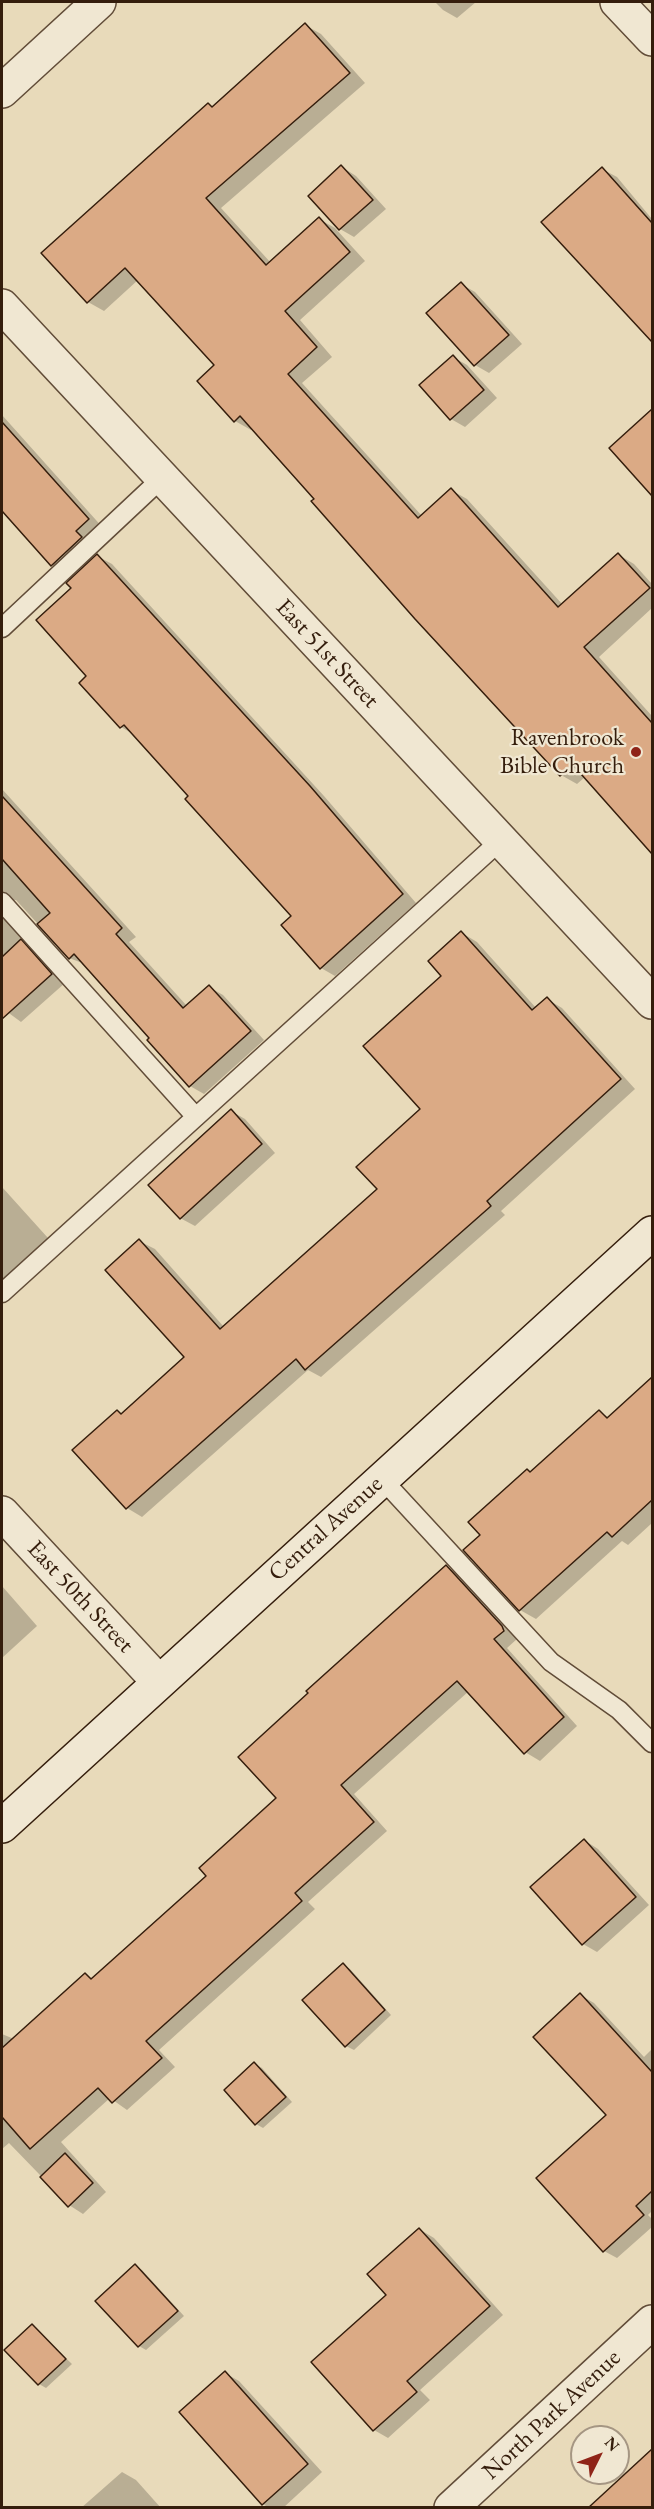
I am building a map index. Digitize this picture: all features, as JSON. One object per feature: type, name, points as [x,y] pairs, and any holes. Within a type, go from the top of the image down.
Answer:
[{"type":"street","points":[[2,91],[99,2]]},
{"type":"street","points":[[617,2],[652,39]]},
{"type":"street","name":"East 51st Street","points":[[2,306],[652,1002]]},
{"type":"street","name":"Central Avenue","points":[[2,1826],[158,1681],[652,1233]]},
{"type":"street","name":"East 50th Street","points":[[2,1513],[158,1681]]},
{"type":"street","name":"North Park Avenue","points":[[451,2508],[652,2322]]},
{"type":"lane","points":[[2,628],[162,478]]},
{"type":"lane","points":[[2,1293],[501,840]]},
{"type":"lane","points":[[2,902],[196,1117]]},
{"type":"lane","points":[[382,1479],[551,1662],[619,1710],[652,1743]]},
{"type":"building","points":[[305,23],[350,73],[206,198],[266,265],[319,217],[350,252],[285,311],[317,347],[288,374],[418,518],[451,488],[558,607],[618,553],[650,588],[584,647],[652,723],[652,854],[573,765],[560,776],[415,619],[311,501],[314,499],[240,416],[234,422],[197,381],[214,365],[125,268],[87,303],[41,253],[208,103],[212,107]]},
{"type":"building","points":[[341,165],[373,200],[339,230],[308,196]]},
{"type":"building","points":[[602,167],[652,223],[652,342],[541,222]]},
{"type":"building","points":[[461,282],[509,335],[474,366],[426,313]]},
{"type":"building","points":[[453,355],[484,390],[450,420],[419,385]]},
{"type":"building","points":[[652,409],[652,496],[609,448]]},
{"type":"building","points":[[2,422],[89,519],[76,531],[82,537],[51,566],[2,511]]},
{"type":"building","points":[[97,554],[310,786],[403,894],[320,969],[281,925],[291,916],[185,799],[188,796],[124,725],[120,728],[79,683],[86,676],[36,620],[71,588],[66,583]]},
{"type":"building","points":[[2,796],[122,928],[116,934],[183,1008],[209,985],[251,1031],[189,1087],[74,954],[69,959],[37,924],[50,913],[2,859]]},
{"type":"building","points":[[461,931],[532,1010],[547,997],[621,1079],[487,1201],[491,1206],[305,1370],[296,1359],[126,1509],[72,1450],[117,1410],[121,1414],[184,1357],[105,1270],[139,1239],[220,1329],[377,1189],[356,1167],[420,1109],[363,1046],[441,976],[428,961]]},
{"type":"building","points":[[21,939],[52,974],[2,1019],[2,957]]},
{"type":"building","points":[[231,1109],[262,1144],[180,1219],[148,1185]]},
{"type":"building","points":[[652,1377],[652,1500],[612,1537],[607,1532],[519,1611],[463,1550],[480,1535],[468,1522],[527,1469],[530,1472],[599,1410],[607,1418]]},
{"type":"building","points":[[446,1565],[502,1626],[504,1631],[494,1639],[564,1717],[524,1754],[457,1681],[341,1785],[374,1822],[295,1893],[302,1901],[146,2041],[162,2058],[112,2103],[98,2088],[30,2149],[2,2117],[2,2048],[85,1973],[91,1979],[206,1876],[199,1868],[276,1798],[238,1757],[308,1693],[306,1691]]},
{"type":"building","points":[[584,1839],[636,1897],[582,1945],[530,1887]]},
{"type":"building","points":[[343,1963],[385,2010],[345,2047],[302,2000]]},
{"type":"building","points":[[580,1993],[652,2072],[652,2191],[636,2206],[644,2215],[603,2252],[536,2178],[606,2115],[533,2037]]},
{"type":"building","points":[[254,2062],[286,2097],[255,2125],[224,2090]]},
{"type":"building","points":[[65,2153],[93,2183],[68,2207],[40,2177]]},
{"type":"building","points":[[419,2228],[490,2306],[407,2381],[417,2392],[373,2431],[311,2362],[386,2295],[367,2274]]},
{"type":"building","points":[[135,2264],[178,2311],[138,2347],[95,2301]]},
{"type":"building","points":[[32,2324],[66,2359],[38,2385],[4,2350]]},
{"type":"building","points":[[225,2371],[308,2464],[262,2505],[179,2412]]},
{"type":"building","points":[[652,2449],[652,2508],[588,2508],[613,2485],[630,2485],[630,2469]]},
{"type":"place","name":"Ravenbrook Bible Church","points":[[636,752]]}]
